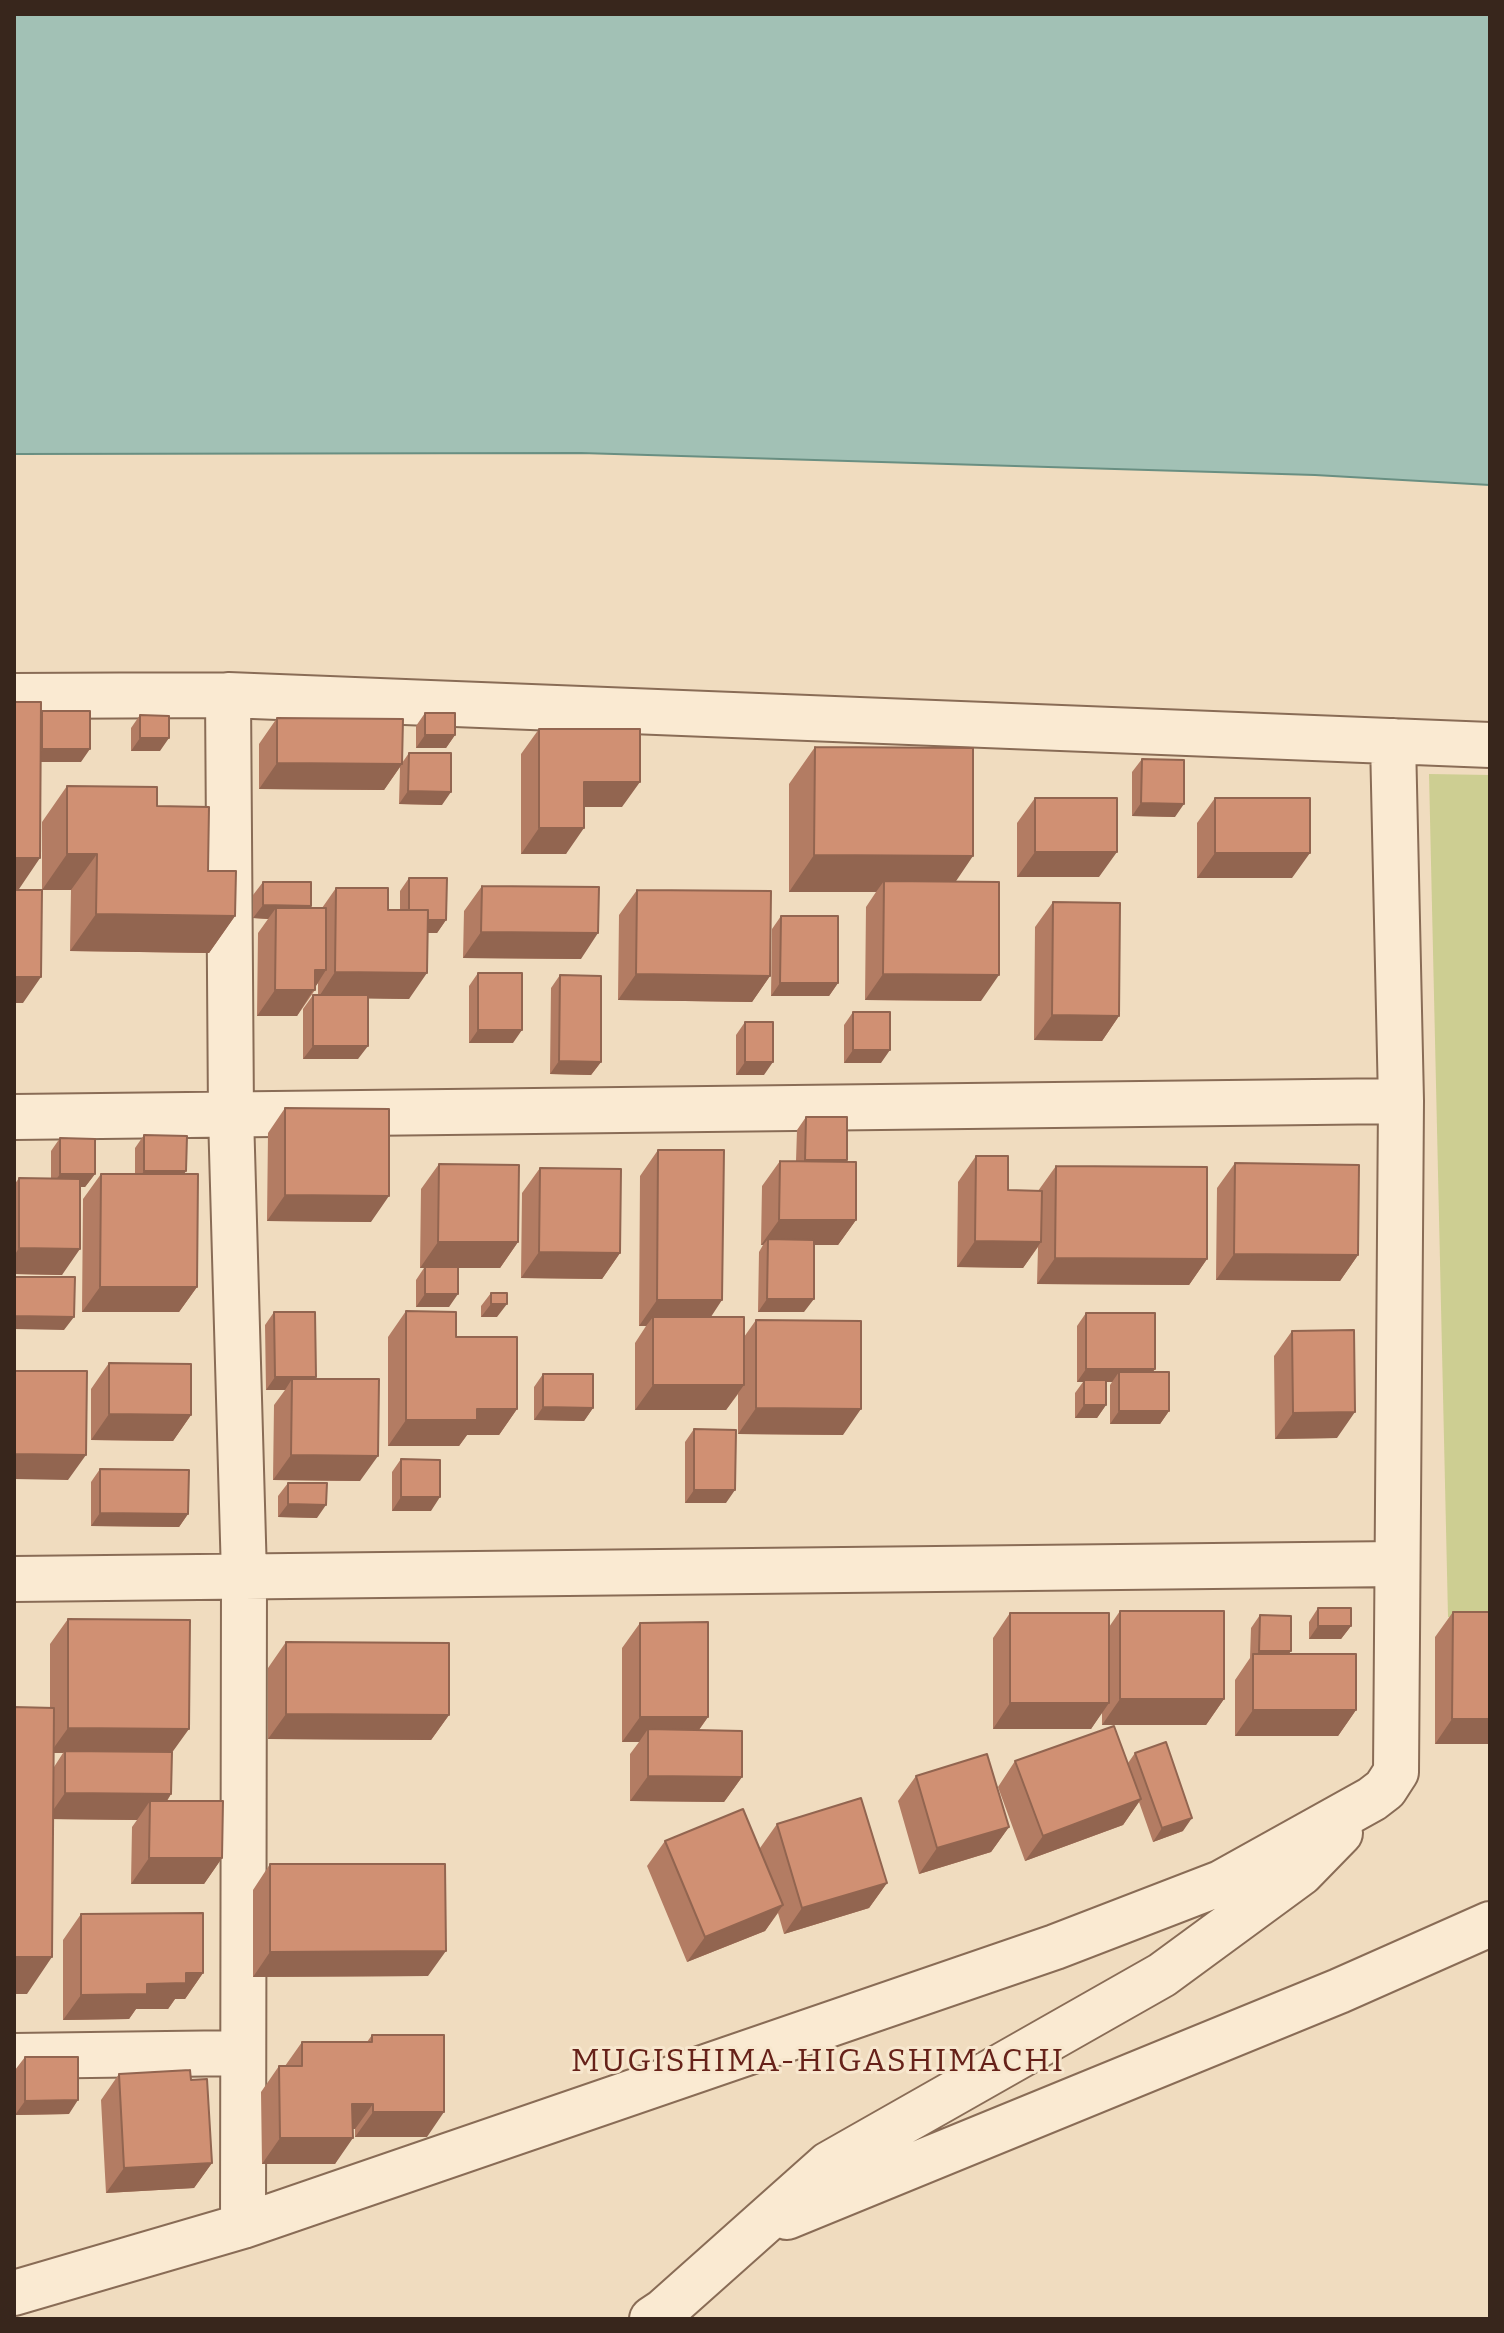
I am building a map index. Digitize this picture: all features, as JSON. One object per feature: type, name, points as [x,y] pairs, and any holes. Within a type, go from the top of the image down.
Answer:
[{"type":"street","points":[[228,695],[231,1115],[244,1575],[243,2226]]},
{"type":"street","points":[[14,696],[228,695],[1490,745]]},
{"type":"street","points":[[14,2293],[243,2226],[1069,1941],[1221,1883],[1385,1789],[1396,1772],[1401,1101],[1393,741]]},
{"type":"street","points":[[14,1117],[1401,1101]]},
{"type":"street","points":[[14,1579],[1397,1564]]},
{"type":"street","points":[[652,2319],[829,2164],[1162,1975],[1301,1873],[1372,1799]]},
{"type":"street","points":[[755,2230],[1339,1991],[1490,1924]]},
{"type":"street","points":[[14,2056],[243,2053]]},
{"type":"green space","points":[[1429,774],[1490,775],[1490,1619],[1448,1617]]},
{"type":"shaded area","points":[[14,14],[1490,14],[1490,485],[1315,475],[581,453],[14,454]]},
{"type":"building","points":[[14,702],[41,702],[40,858],[14,858]]},
{"type":"building","points":[[42,711],[90,711],[90,749],[42,749]]},
{"type":"building","points":[[425,713],[455,713],[455,735],[425,735]]},
{"type":"building","points":[[140,715],[169,716],[169,738],[140,738]]},
{"type":"building","points":[[277,718],[403,719],[402,764],[277,763]]},
{"type":"building","points":[[539,729],[640,729],[640,782],[584,782],[584,828],[539,828]]},
{"type":"building","points":[[815,747],[973,748],[973,856],[814,855]]},
{"type":"building","points":[[409,753],[451,753],[451,792],[408,791]]},
{"type":"building","points":[[1142,759],[1184,760],[1184,804],[1141,803]]},
{"type":"building","points":[[67,786],[157,787],[157,806],[209,807],[208,871],[236,871],[235,916],[96,914],[97,854],[67,854]]},
{"type":"building","points":[[1035,798],[1117,798],[1117,852],[1035,852]]},
{"type":"building","points":[[1215,798],[1310,798],[1310,853],[1215,853]]},
{"type":"building","points":[[409,878],[447,878],[446,920],[428,920],[428,910],[409,910]]},
{"type":"building","points":[[884,881],[999,882],[999,975],[883,974]]},
{"type":"building","points":[[263,882],[311,882],[311,906],[263,905]]},
{"type":"building","points":[[482,886],[599,887],[598,933],[481,932]]},
{"type":"building","points":[[336,888],[388,888],[388,910],[428,910],[427,973],[335,972]]},
{"type":"building","points":[[14,890],[42,890],[41,977],[14,977]]},
{"type":"building","points":[[637,890],[771,891],[770,976],[636,974]]},
{"type":"building","points":[[1053,902],[1120,903],[1119,1016],[1052,1015]]},
{"type":"building","points":[[276,908],[326,908],[326,970],[315,970],[315,990],[275,990]]},
{"type":"building","points":[[781,916],[838,916],[838,983],[780,983]]},
{"type":"building","points":[[478,973],[522,973],[522,1030],[478,1030]]},
{"type":"building","points":[[560,975],[601,976],[601,1062],[559,1061]]},
{"type":"building","points":[[313,995],[368,995],[368,1046],[313,1046]]},
{"type":"building","points":[[853,1012],[890,1012],[890,1050],[853,1050]]},
{"type":"building","points":[[745,1022],[773,1022],[773,1062],[745,1062]]},
{"type":"building","points":[[285,1108],[389,1109],[389,1196],[285,1195]]},
{"type":"building","points":[[806,1117],[847,1117],[847,1160],[805,1160]]},
{"type":"building","points":[[144,1135],[187,1136],[186,1171],[144,1171]]},
{"type":"building","points":[[60,1138],[95,1139],[95,1174],[60,1174]]},
{"type":"building","points":[[658,1150],[724,1150],[722,1300],[657,1300]]},
{"type":"building","points":[[976,1156],[1008,1156],[1008,1190],[1042,1191],[1041,1242],[975,1241]]},
{"type":"building","points":[[780,1161],[856,1162],[856,1220],[779,1220]]},
{"type":"building","points":[[1235,1163],[1359,1165],[1358,1255],[1234,1254]]},
{"type":"building","points":[[439,1164],[519,1165],[518,1242],[438,1242]]},
{"type":"building","points":[[1056,1166],[1207,1167],[1207,1259],[1055,1258]]},
{"type":"building","points":[[540,1168],[621,1169],[620,1253],[539,1252]]},
{"type":"building","points":[[101,1174],[198,1174],[197,1287],[100,1287]]},
{"type":"building","points":[[19,1178],[80,1179],[80,1249],[19,1248]]},
{"type":"building","points":[[768,1239],[814,1240],[814,1299],[767,1299]]},
{"type":"building","points":[[425,1267],[458,1267],[458,1294],[425,1294]]},
{"type":"building","points":[[14,1277],[75,1277],[74,1317],[14,1316]]},
{"type":"building","points":[[491,1293],[507,1293],[507,1304],[491,1304]]},
{"type":"building","points":[[406,1311],[456,1312],[456,1337],[517,1337],[517,1409],[477,1409],[477,1420],[406,1420]]},
{"type":"building","points":[[274,1312],[315,1312],[316,1377],[275,1377]]},
{"type":"building","points":[[1086,1313],[1155,1313],[1155,1369],[1086,1369]]},
{"type":"building","points":[[653,1317],[744,1317],[744,1385],[653,1385]]},
{"type":"building","points":[[756,1320],[861,1321],[861,1409],[756,1408]]},
{"type":"building","points":[[1354,1330],[1355,1412],[1293,1413],[1292,1331]]},
{"type":"building","points":[[109,1363],[191,1364],[191,1415],[109,1414]]},
{"type":"building","points":[[14,1371],[87,1371],[86,1455],[14,1454]]},
{"type":"building","points":[[1119,1372],[1169,1372],[1169,1411],[1119,1411]]},
{"type":"building","points":[[543,1374],[593,1374],[593,1408],[543,1407]]},
{"type":"building","points":[[292,1379],[379,1379],[378,1456],[291,1455]]},
{"type":"building","points":[[1084,1380],[1106,1380],[1106,1405],[1084,1405]]},
{"type":"building","points":[[694,1429],[736,1430],[735,1490],[694,1490]]},
{"type":"building","points":[[401,1459],[440,1460],[440,1497],[401,1497]]},
{"type":"building","points":[[100,1469],[189,1470],[188,1514],[100,1513]]},
{"type":"building","points":[[288,1483],[327,1483],[326,1505],[288,1504]]},
{"type":"building","points":[[1318,1608],[1351,1608],[1351,1626],[1318,1626]]},
{"type":"building","points":[[1120,1611],[1224,1611],[1224,1699],[1120,1699]]},
{"type":"building","points":[[1453,1612],[1490,1612],[1490,1719],[1452,1719]]},
{"type":"building","points":[[1010,1613],[1109,1613],[1109,1703],[1010,1703]]},
{"type":"building","points":[[1260,1615],[1291,1616],[1291,1651],[1259,1651]]},
{"type":"building","points":[[68,1619],[190,1620],[189,1729],[68,1728]]},
{"type":"building","points":[[708,1622],[708,1717],[640,1717],[640,1623]]},
{"type":"building","points":[[286,1642],[449,1643],[449,1715],[286,1714]]},
{"type":"building","points":[[1253,1654],[1356,1654],[1356,1710],[1253,1710]]},
{"type":"building","points":[[14,1707],[54,1708],[52,1957],[14,1957]]},
{"type":"building","points":[[1114,1726],[1141,1799],[1043,1836],[1015,1761]]},
{"type":"building","points":[[648,1729],[742,1731],[742,1777],[648,1776]]},
{"type":"building","points":[[1166,1742],[1192,1818],[1162,1828],[1135,1753]]},
{"type":"building","points":[[65,1751],[172,1752],[171,1794],[65,1793]]},
{"type":"building","points":[[987,1754],[1009,1827],[937,1848],[916,1776]]},
{"type":"building","points":[[861,1798],[887,1883],[802,1908],[777,1824]]},
{"type":"building","points":[[150,1801],[223,1801],[222,1858],[149,1858]]},
{"type":"building","points":[[743,1809],[783,1905],[705,1937],[665,1841]]},
{"type":"building","points":[[270,1864],[445,1864],[446,1951],[270,1952]]},
{"type":"building","points":[[203,1913],[203,1973],[186,1973],[186,1983],[147,1984],[147,1994],[81,1995],[81,1914]]},
{"type":"building","points":[[372,2035],[444,2035],[444,2112],[373,2112],[373,2104],[352,2104],[353,2138],[280,2138],[279,2066],[302,2066],[302,2042],[372,2042]]},
{"type":"building","points":[[25,2057],[78,2057],[78,2100],[25,2101]]},
{"type":"building","points":[[190,2070],[191,2080],[207,2079],[212,2163],[124,2168],[119,2074]]},
{"type":"district","name":"MUGISHIMA-HIGASHIMACHI","points":[[818,2062]]}]
